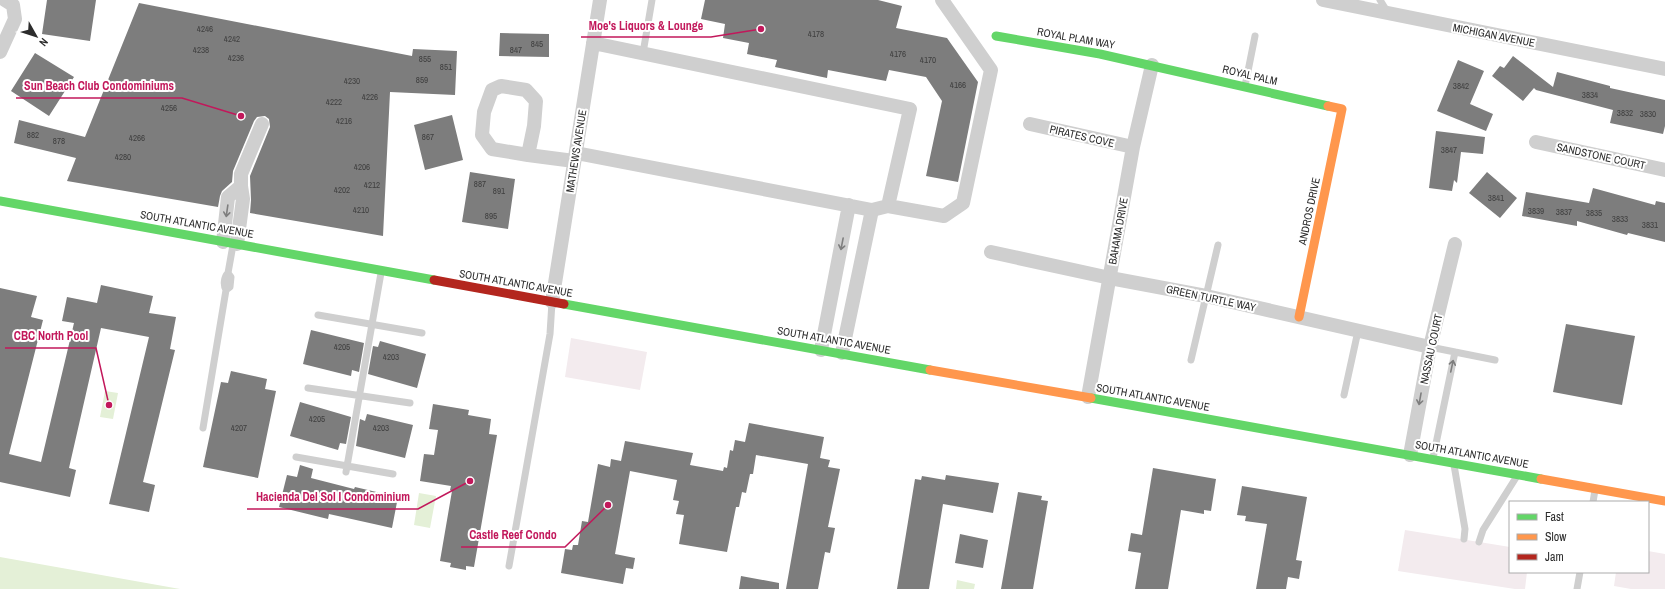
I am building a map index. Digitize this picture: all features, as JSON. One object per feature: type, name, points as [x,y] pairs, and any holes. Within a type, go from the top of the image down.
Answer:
[{"type":"street","points":[[0,52],[15,19],[13,5],[5,0]]},
{"type":"street","name":"MATHEWS AVENUE","points":[[552,302],[600,0]]},
{"type":"street","points":[[528,155],[534,126],[536,101],[526,90],[501,86],[492,90],[484,112],[482,135],[492,149],[528,155],[575,157],[872,210],[888,206],[944,216],[963,202],[991,70],[942,0]]},
{"type":"street","name":"MICHIGAN AVENUE","points":[[1323,0],[1665,69]]},
{"type":"street","name":"ROYAL PLAM WAY","points":[[996,36],[1100,54],[1152,65]]},
{"type":"street","points":[[594,43],[910,109],[888,206]]},
{"type":"street","name":"ROYAL PALM","points":[[1152,65],[1342,109]]},
{"type":"street","name":"BAHAMA DRIVE","points":[[1088,398],[1133,147],[1152,65]]},
{"type":"street","name":"ANDROS DRIVE","points":[[1299,317],[1342,109]]},
{"type":"street","points":[[231,243],[243,199],[241,174],[262,124]]},
{"type":"street","name":"PIRATES COVE","points":[[1030,124],[1133,147]]},
{"type":"street","name":"SANDSTONE COURT","points":[[1536,142],[1665,170]]},
{"type":"street","name":"SOUTH ATLANTIC AVENUE","points":[[0,201],[552,302],[1454,462],[1595,488],[1644,500],[1665,501]]},
{"type":"street","points":[[821,350],[849,205]]},
{"type":"street","points":[[842,353],[872,210]]},
{"type":"street","name":"NASSAU COURT","points":[[1410,455],[1430,347],[1455,244]]},
{"type":"street","name":"GREEN TURTLE WAY","points":[[991,252],[1110,278],[1206,296],[1430,347]]},
{"type":"lane","points":[[643,53],[652,0]]},
{"type":"lane","points":[[1380,0],[1388,13]]},
{"type":"lane","points":[[1245,86],[1255,36]]},
{"type":"lane","points":[[203,428],[226,290],[230,287],[231,282],[231,277],[228,273],[231,243]]},
{"type":"lane","points":[[1191,360],[1218,245]]},
{"type":"lane","points":[[346,469],[381,271]]},
{"type":"lane","points":[[509,566],[550,334],[552,302]]},
{"type":"lane","points":[[318,315],[422,333]]},
{"type":"lane","points":[[1344,395],[1358,331]]},
{"type":"lane","points":[[1430,347],[1495,360]]},
{"type":"lane","points":[[1433,459],[1455,352]]},
{"type":"lane","points":[[308,388],[410,403]]},
{"type":"lane","points":[[296,457],[346,469],[393,474]]},
{"type":"lane","points":[[1454,462],[1465,529],[1464,539]]},
{"type":"lane","points":[[1479,542],[1483,530],[1518,474]]},
{"type":"lane","points":[[1593,501],[1595,488]]},
{"type":"lane","points":[[1577,589],[1580,573]]},
{"type":"shaded area","points":[[571,338],[647,352],[640,390],[565,377]]},
{"type":"shaded area","points":[[105,391],[118,393],[113,419],[100,417]]},
{"type":"shaded area","points":[[419,493],[436,496],[430,528],[414,525]]},
{"type":"shaded area","points":[[1405,530],[1509,547],[1509,573],[1527,573],[1525,589],[1515,589],[1398,571]]},
{"type":"shaded area","points":[[1649,551],[1665,554],[1665,589],[1631,589],[1614,586],[1616,573],[1649,573]]},
{"type":"shaded area","points":[[0,557],[180,589],[0,589]]},
{"type":"shaded area","points":[[957,580],[975,584],[974,589],[956,589]]},
{"type":"building","points":[[47,0],[96,0],[90,41],[42,34]]},
{"type":"building","points":[[705,0],[878,0],[902,6],[896,28],[947,38],[978,82],[958,182],[926,176],[942,101],[926,77],[889,70],[886,81],[828,70],[827,78],[775,67],[777,60],[747,54],[749,43],[723,38],[725,24],[701,19]]},
{"type":"building","points":[[139,3],[412,56],[413,49],[457,51],[455,95],[390,92],[383,236],[250,213],[250,176],[270,127],[269,119],[265,116],[257,117],[254,121],[233,171],[232,182],[222,191],[218,207],[67,181],[76,158],[14,143],[19,120],[85,137]]},
{"type":"building","points":[[500,33],[549,34],[549,57],[499,56]]},
{"type":"building","points":[[35,53],[74,77],[49,116],[11,91]]},
{"type":"building","points":[[1513,56],[1553,87],[1557,72],[1610,86],[1610,88],[1665,100],[1665,126],[1663,134],[1610,123],[1613,110],[1536,90],[1534,88],[1523,101],[1492,76],[1500,66],[1504,68]]},
{"type":"building","points":[[1458,60],[1484,71],[1470,104],[1493,114],[1486,131],[1437,111]]},
{"type":"building","points":[[452,115],[463,160],[425,170],[414,125]]},
{"type":"building","points":[[1436,131],[1485,137],[1483,154],[1461,152],[1457,183],[1454,180],[1452,191],[1429,188]]},
{"type":"building","points":[[470,172],[515,179],[508,229],[462,222]]},
{"type":"building","points":[[1487,172],[1517,198],[1500,218],[1469,193]]},
{"type":"building","points":[[1593,188],[1655,205],[1656,201],[1665,203],[1665,242],[1628,233],[1627,235],[1577,221],[1577,226],[1522,216],[1526,192],[1589,203]]},
{"type":"building","points":[[101,285],[153,296],[149,313],[176,317],[170,349],[175,350],[143,482],[155,485],[149,512],[109,504],[149,337],[101,328],[69,468],[76,470],[70,497],[0,482],[0,288],[37,296],[31,317],[43,320],[9,454],[41,462],[74,323],[62,321],[67,297],[97,303]]},
{"type":"building","points":[[1566,324],[1635,336],[1622,405],[1553,392]]},
{"type":"building","points":[[311,330],[364,343],[359,372],[352,370],[351,376],[303,364]]},
{"type":"building","points":[[380,341],[426,354],[417,388],[368,374],[373,346],[378,347]]},
{"type":"building","points":[[231,371],[267,379],[265,389],[276,391],[258,478],[203,467],[221,382],[228,383]]},
{"type":"building","points":[[300,402],[351,417],[346,444],[340,443],[338,450],[290,436]]},
{"type":"building","points":[[433,404],[469,410],[468,415],[491,419],[489,434],[497,435],[474,567],[466,566],[466,570],[450,567],[451,563],[440,561],[452,491],[450,490],[451,486],[420,481],[424,454],[434,455],[438,430],[429,429]]},
{"type":"building","points":[[367,414],[413,425],[405,458],[356,446],[360,419],[365,421]]},
{"type":"building","points":[[749,423],[824,437],[820,458],[830,460],[828,467],[840,469],[828,527],[835,528],[830,553],[825,552],[818,589],[786,589],[808,464],[756,455],[753,474],[750,474],[746,493],[742,492],[739,507],[736,507],[727,552],[679,544],[684,515],[676,514],[679,501],[673,500],[677,480],[630,471],[615,554],[635,558],[633,569],[626,568],[623,584],[561,573],[565,549],[572,550],[573,545],[578,545],[582,521],[588,522],[598,464],[610,467],[611,459],[621,461],[625,441],[693,453],[690,465],[723,471],[724,467],[727,468],[730,450],[733,451],[735,440],[745,442]]},
{"type":"building","points":[[300,465],[313,469],[311,478],[354,489],[355,487],[398,497],[392,528],[329,514],[328,519],[279,507],[287,475],[297,477]]},
{"type":"building","points":[[1153,468],[1216,479],[1211,511],[1204,510],[1204,514],[1181,510],[1168,589],[1135,589],[1141,553],[1128,551],[1131,533],[1142,535]]},
{"type":"building","points":[[946,475],[999,483],[993,513],[943,504],[929,589],[897,589],[915,479],[921,480],[922,476],[945,480]]},
{"type":"building","points":[[1242,486],[1307,497],[1296,560],[1302,561],[1299,579],[1288,577],[1286,589],[1256,589],[1267,524],[1245,521],[1246,516],[1237,515]]},
{"type":"building","points":[[1018,492],[1042,496],[1041,500],[1048,501],[1033,589],[1001,589]]},
{"type":"building","points":[[960,534],[988,540],[983,568],[955,563]]},
{"type":"building","points":[[741,576],[779,583],[779,589],[739,589]]},
{"type":"traffic: fast","points":[[996,36],[1100,54],[1328,106]]},
{"type":"traffic: fast","points":[[0,201],[434,280]]},
{"type":"traffic: fast","points":[[564,304],[930,370]]},
{"type":"traffic: fast","points":[[1091,398],[1541,479]]},
{"type":"traffic: slow","points":[[1299,317],[1342,109],[1328,106]]},
{"type":"traffic: slow","points":[[930,370],[1091,398]]},
{"type":"traffic: slow","points":[[1541,479],[1665,501]]},
{"type":"traffic: jam","points":[[434,280],[564,304]]},
{"type":"place","name":"Moe's Liquors & Lounge","points":[[761,29]]},
{"type":"place","name":"Sun Beach Club Condominiums","points":[[241,116]]},
{"type":"place","name":"CBC North Pool","points":[[109,405]]},
{"type":"place","name":"Hacienda Del Sol I Condominium","points":[[470,481]]},
{"type":"place","name":"Castle Reef Condo","points":[[608,505]]}]
